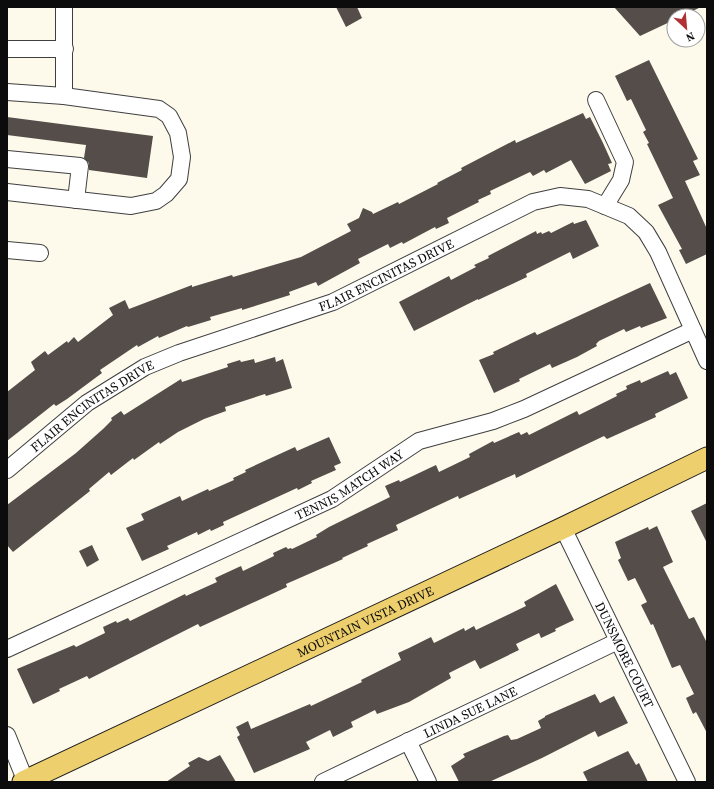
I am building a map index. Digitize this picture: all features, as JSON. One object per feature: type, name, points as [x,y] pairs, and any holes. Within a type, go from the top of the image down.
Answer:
[{"type":"main road","name":"MOUNTAIN VISTA DRIVE","points":[[25,782],[563,528],[707,458]]},
{"type":"street","points":[[64,7],[64,96]]},
{"type":"street","points":[[7,49],[65,49]]},
{"type":"street","points":[[7,92],[64,96],[159,109],[169,116],[178,133],[182,157],[179,179],[166,194],[156,201],[132,206],[7,192]]},
{"type":"street","points":[[596,100],[625,162],[622,180],[605,206]]},
{"type":"street","points":[[7,159],[80,166],[76,200]]},
{"type":"street","name":"FLAIR ENCINITAS DRIVE","points":[[7,470],[87,403],[145,367],[179,353],[333,302],[533,202],[560,196],[588,199],[605,206],[628,216],[646,232],[658,252],[707,361]]},
{"type":"street","points":[[7,250],[40,253]]},
{"type":"street","name":"TENNIS MATCH WAY","points":[[7,648],[332,499],[419,441],[493,421],[524,409],[694,330]]},
{"type":"street","name":"DUNSMORE COURT","points":[[563,528],[686,782]]},
{"type":"street","name":"LINDA SUE LANE","points":[[323,782],[618,641]]},
{"type":"street","points":[[7,735],[25,782]]},
{"type":"street","points":[[408,741],[428,782]]},
{"type":"building","points":[[336,7],[357,7],[362,18],[346,27]]},
{"type":"building","points":[[614,7],[701,7],[666,8],[666,24],[640,36]]},
{"type":"building","points":[[649,60],[698,159],[693,161],[700,175],[685,181],[707,229],[707,254],[686,264],[679,250],[682,249],[658,205],[673,198],[647,144],[649,143],[643,132],[646,130],[631,99],[627,101],[615,76]]},
{"type":"building","points":[[583,113],[586,119],[590,117],[603,143],[612,163],[608,164],[611,171],[585,184],[571,160],[546,173],[544,170],[533,176],[530,172],[490,191],[491,194],[478,200],[479,202],[447,218],[449,223],[436,229],[435,227],[403,244],[402,242],[390,248],[388,244],[358,259],[360,263],[318,286],[316,282],[289,292],[290,295],[242,310],[242,308],[210,317],[211,320],[188,327],[187,326],[159,338],[158,336],[138,347],[137,345],[100,370],[102,373],[67,399],[56,406],[54,404],[7,441],[7,392],[35,370],[31,362],[45,351],[48,355],[67,341],[68,343],[74,337],[78,342],[113,315],[109,308],[125,300],[129,309],[192,285],[192,287],[232,275],[233,277],[301,257],[351,231],[347,224],[359,218],[363,208],[372,212],[373,214],[398,202],[399,204],[438,184],[437,183],[462,170],[461,168],[515,140],[516,143]]},
{"type":"building","points":[[7,117],[153,136],[147,178],[89,170],[89,163],[84,158],[86,145],[7,135]]},
{"type":"building","points":[[586,220],[599,246],[573,259],[570,252],[526,274],[527,277],[478,299],[414,331],[399,302],[449,276],[451,280],[476,267],[474,265],[489,258],[488,256],[536,231],[537,234],[541,232],[542,234],[549,231],[551,233],[573,222],[574,224]]},
{"type":"building","points":[[650,283],[667,318],[626,332],[624,329],[599,341],[596,344],[597,346],[577,357],[552,368],[550,364],[519,379],[520,381],[494,393],[479,360],[494,354],[493,352],[535,332],[537,335]]},
{"type":"building","points":[[275,357],[276,362],[283,359],[292,388],[266,396],[265,394],[225,407],[226,411],[204,419],[178,432],[160,444],[159,442],[134,460],[133,458],[111,475],[109,472],[89,489],[90,491],[13,552],[7,545],[7,505],[76,453],[112,420],[111,418],[121,411],[124,415],[181,379],[182,382],[228,367],[227,364],[240,360],[241,362],[254,359],[255,363]]},
{"type":"building","points":[[668,371],[670,375],[676,372],[688,398],[655,414],[656,417],[607,439],[604,436],[516,478],[515,474],[459,499],[458,496],[396,525],[398,530],[367,544],[368,546],[342,558],[343,559],[286,584],[287,587],[200,627],[198,624],[89,679],[87,676],[59,689],[60,691],[33,704],[17,669],[74,645],[76,647],[105,633],[103,627],[116,621],[117,623],[128,618],[130,621],[185,594],[186,596],[217,582],[215,578],[241,566],[243,571],[274,556],[273,553],[286,547],[288,549],[292,549],[317,537],[316,535],[329,527],[390,497],[385,486],[399,480],[400,482],[436,465],[439,472],[470,457],[469,454],[493,441],[494,443],[519,432],[521,435],[527,432],[529,435],[577,411],[579,415],[617,396],[616,394],[627,389],[626,386],[640,380],[641,383]]},
{"type":"building","points":[[329,437],[341,463],[334,466],[336,470],[311,481],[312,483],[298,490],[297,488],[223,522],[224,525],[211,531],[210,529],[198,535],[197,532],[167,546],[169,549],[142,561],[126,528],[144,520],[141,514],[180,496],[182,501],[208,489],[209,491],[234,480],[233,478],[246,472],[245,470],[295,447],[297,451]]},
{"type":"building","points":[[707,503],[707,543],[691,511]]},
{"type":"building","points":[[657,526],[673,562],[663,567],[689,619],[694,617],[707,643],[707,733],[696,712],[693,714],[686,698],[694,694],[680,665],[672,668],[653,624],[651,625],[641,605],[647,602],[635,578],[628,581],[618,560],[621,558],[615,542],[648,527],[649,530]]},
{"type":"building","points":[[92,545],[99,560],[87,567],[79,551]]},
{"type":"building","points":[[556,584],[574,620],[541,638],[539,633],[516,644],[519,650],[480,669],[475,660],[449,673],[451,678],[409,702],[377,714],[375,710],[351,722],[353,727],[333,737],[330,730],[306,742],[310,749],[254,773],[237,737],[240,735],[236,727],[248,721],[251,729],[310,704],[311,706],[362,682],[361,680],[401,660],[398,653],[431,637],[434,643],[464,628],[465,631],[474,626],[476,630],[526,606],[524,602]]},
{"type":"building","points":[[595,694],[600,703],[614,696],[628,723],[598,737],[595,731],[542,758],[489,782],[459,782],[451,766],[465,757],[463,754],[504,736],[508,735],[511,740],[517,739],[541,728],[538,721],[545,716]]},
{"type":"building","points":[[628,751],[636,765],[639,763],[648,782],[588,782],[583,772]]},
{"type":"building","points":[[220,755],[236,782],[166,782],[190,766],[188,763],[199,757],[208,761]]}]
